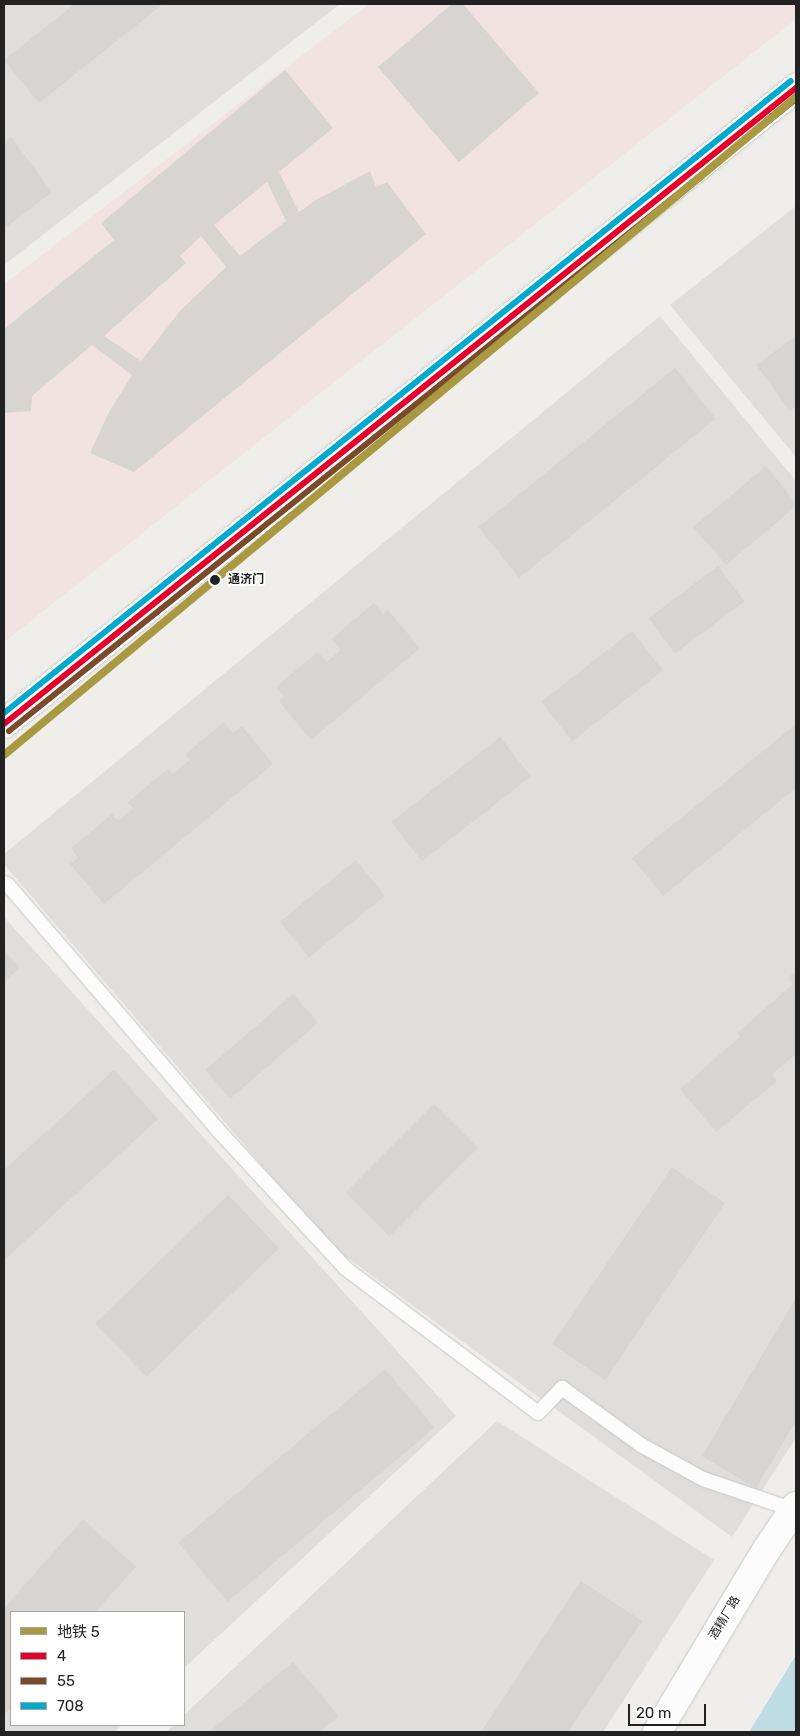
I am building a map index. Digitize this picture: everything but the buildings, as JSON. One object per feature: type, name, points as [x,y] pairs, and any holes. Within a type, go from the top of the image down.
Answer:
[{"type":"street","points":[[4,724],[796,88]]},
{"type":"street","name":"酒精厂路","points":[[657,1732],[767,1549],[795,1508]]},
{"type":"lane","points":[[4,884],[8,885],[216,1128],[345,1268],[538,1413],[562,1388],[641,1445],[704,1479],[795,1508]]},
{"type":"shaded area","points":[[4,4],[340,4],[4,265]]},
{"type":"shaded area","points":[[369,4],[796,4],[796,19],[4,642],[4,284]]},
{"type":"shaded area","points":[[796,206],[796,457],[670,305]]},
{"type":"shaded area","points":[[660,316],[796,481],[796,1438],[732,1537],[331,1246],[4,864],[4,854]]},
{"type":"shaded area","points":[[4,917],[456,1416],[185,1667],[185,1611],[10,1611],[10,1726],[121,1726],[114,1732],[4,1732]]},
{"type":"shaded area","points":[[497,1421],[714,1560],[603,1732],[166,1732],[173,1726],[185,1726],[185,1714]]},
{"type":"water","points":[[796,1655],[796,1732],[749,1732]]},
{"type":"metro line","name":"5","points":[[4,755],[796,97]]},
{"type":"transit line","name":"708","points":[[4,713],[791,81]]},
{"type":"transit line","name":"4","points":[[4,724],[796,88]]},
{"type":"transit line","name":"55","points":[[9,731],[796,99]]},
{"type":"place","name":"通济门","points":[[215,580]]}]
